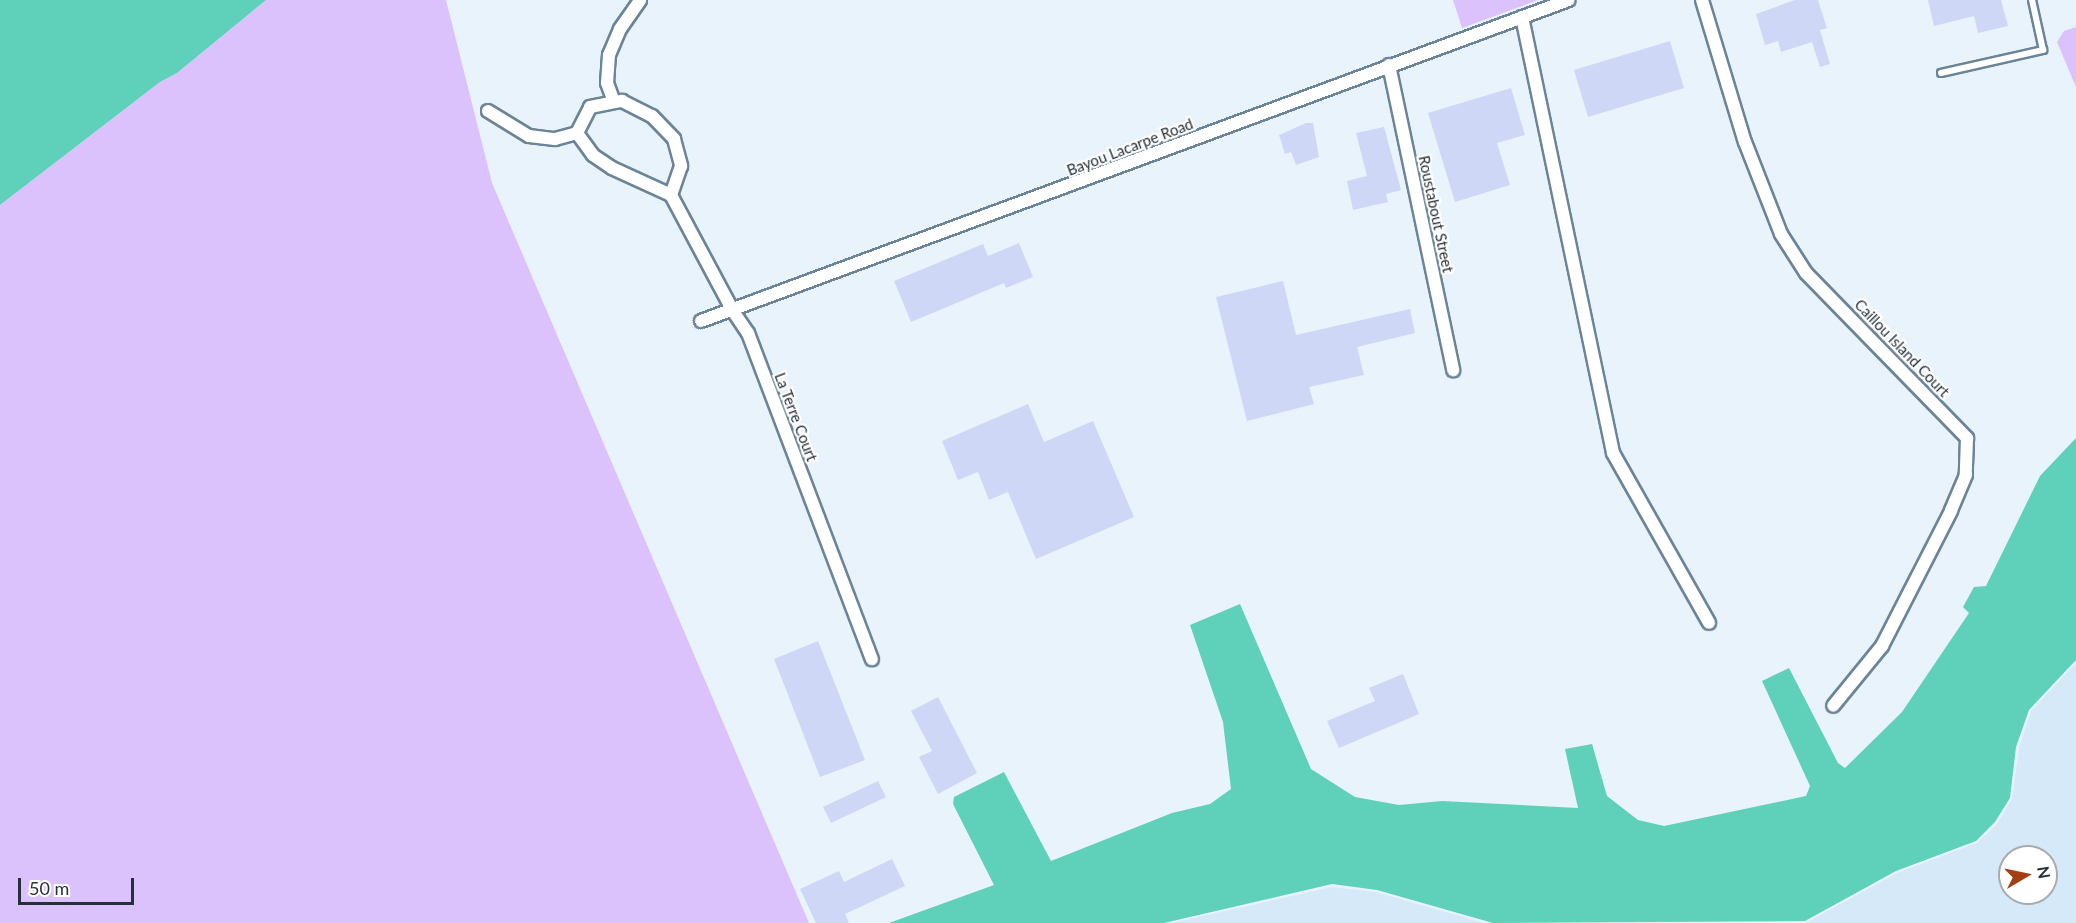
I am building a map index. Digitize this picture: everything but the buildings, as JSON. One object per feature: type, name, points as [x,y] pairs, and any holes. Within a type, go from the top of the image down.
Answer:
[{"type":"street","points":[[614,102],[607,82],[609,55],[620,28],[640,0]]},
{"type":"street","name":"Bayou Lacarpe Road","points":[[701,321],[1569,0]]},
{"type":"street","name":"Caillou Island Court","points":[[1702,0],[1745,142],[1781,234],[1806,273],[1967,438],[1966,475],[1951,511],[1882,646],[1833,706]]},
{"type":"street","points":[[1522,17],[1613,453],[1709,623]]},
{"type":"street","name":"Roustabout Street","points":[[1389,65],[1453,370]]},
{"type":"street","points":[[488,111],[529,136],[555,139],[577,133],[590,107],[622,101],[652,116],[674,139],[681,166],[671,195],[612,168],[593,155],[577,133]]},
{"type":"street","name":"La Terre Court","points":[[671,195],[733,311],[748,333],[872,659]]},
{"type":"lane","points":[[1941,73],[2043,50],[2032,0]]},
{"type":"shaded area","points":[[0,0],[266,0],[177,73],[160,82],[0,205]]},
{"type":"shaded area","points":[[266,0],[446,0],[492,183],[809,923],[0,923],[0,205],[160,82],[177,73]]},
{"type":"shaded area","points":[[1453,0],[1538,0],[1462,28]]},
{"type":"shaded area","points":[[2076,27],[2076,87],[2057,42],[2064,31]]},
{"type":"shaded area","points":[[2076,438],[2076,660],[2029,710],[2016,747],[2010,798],[1995,822],[1976,841],[1896,871],[1805,921],[1493,923],[1377,890],[1332,884],[1164,923],[889,923],[994,885],[953,804],[954,797],[1004,772],[1051,861],[1172,813],[1210,804],[1231,789],[1223,722],[1190,625],[1240,604],[1311,769],[1355,797],[1399,805],[1442,801],[1578,808],[1565,749],[1592,744],[1607,796],[1638,820],[1664,826],[1806,796],[1810,786],[1762,681],[1789,668],[1838,763],[1845,768],[1902,712],[1969,613],[1963,607],[1974,587],[1986,586],[2040,476]]},
{"type":"shaded area","points":[[2076,663],[2076,923],[1806,923],[1897,873],[1977,843],[1997,824],[2012,799],[2019,748],[2031,711]]},
{"type":"shaded area","points":[[1332,887],[1376,892],[1484,923],[1171,923]]}]
